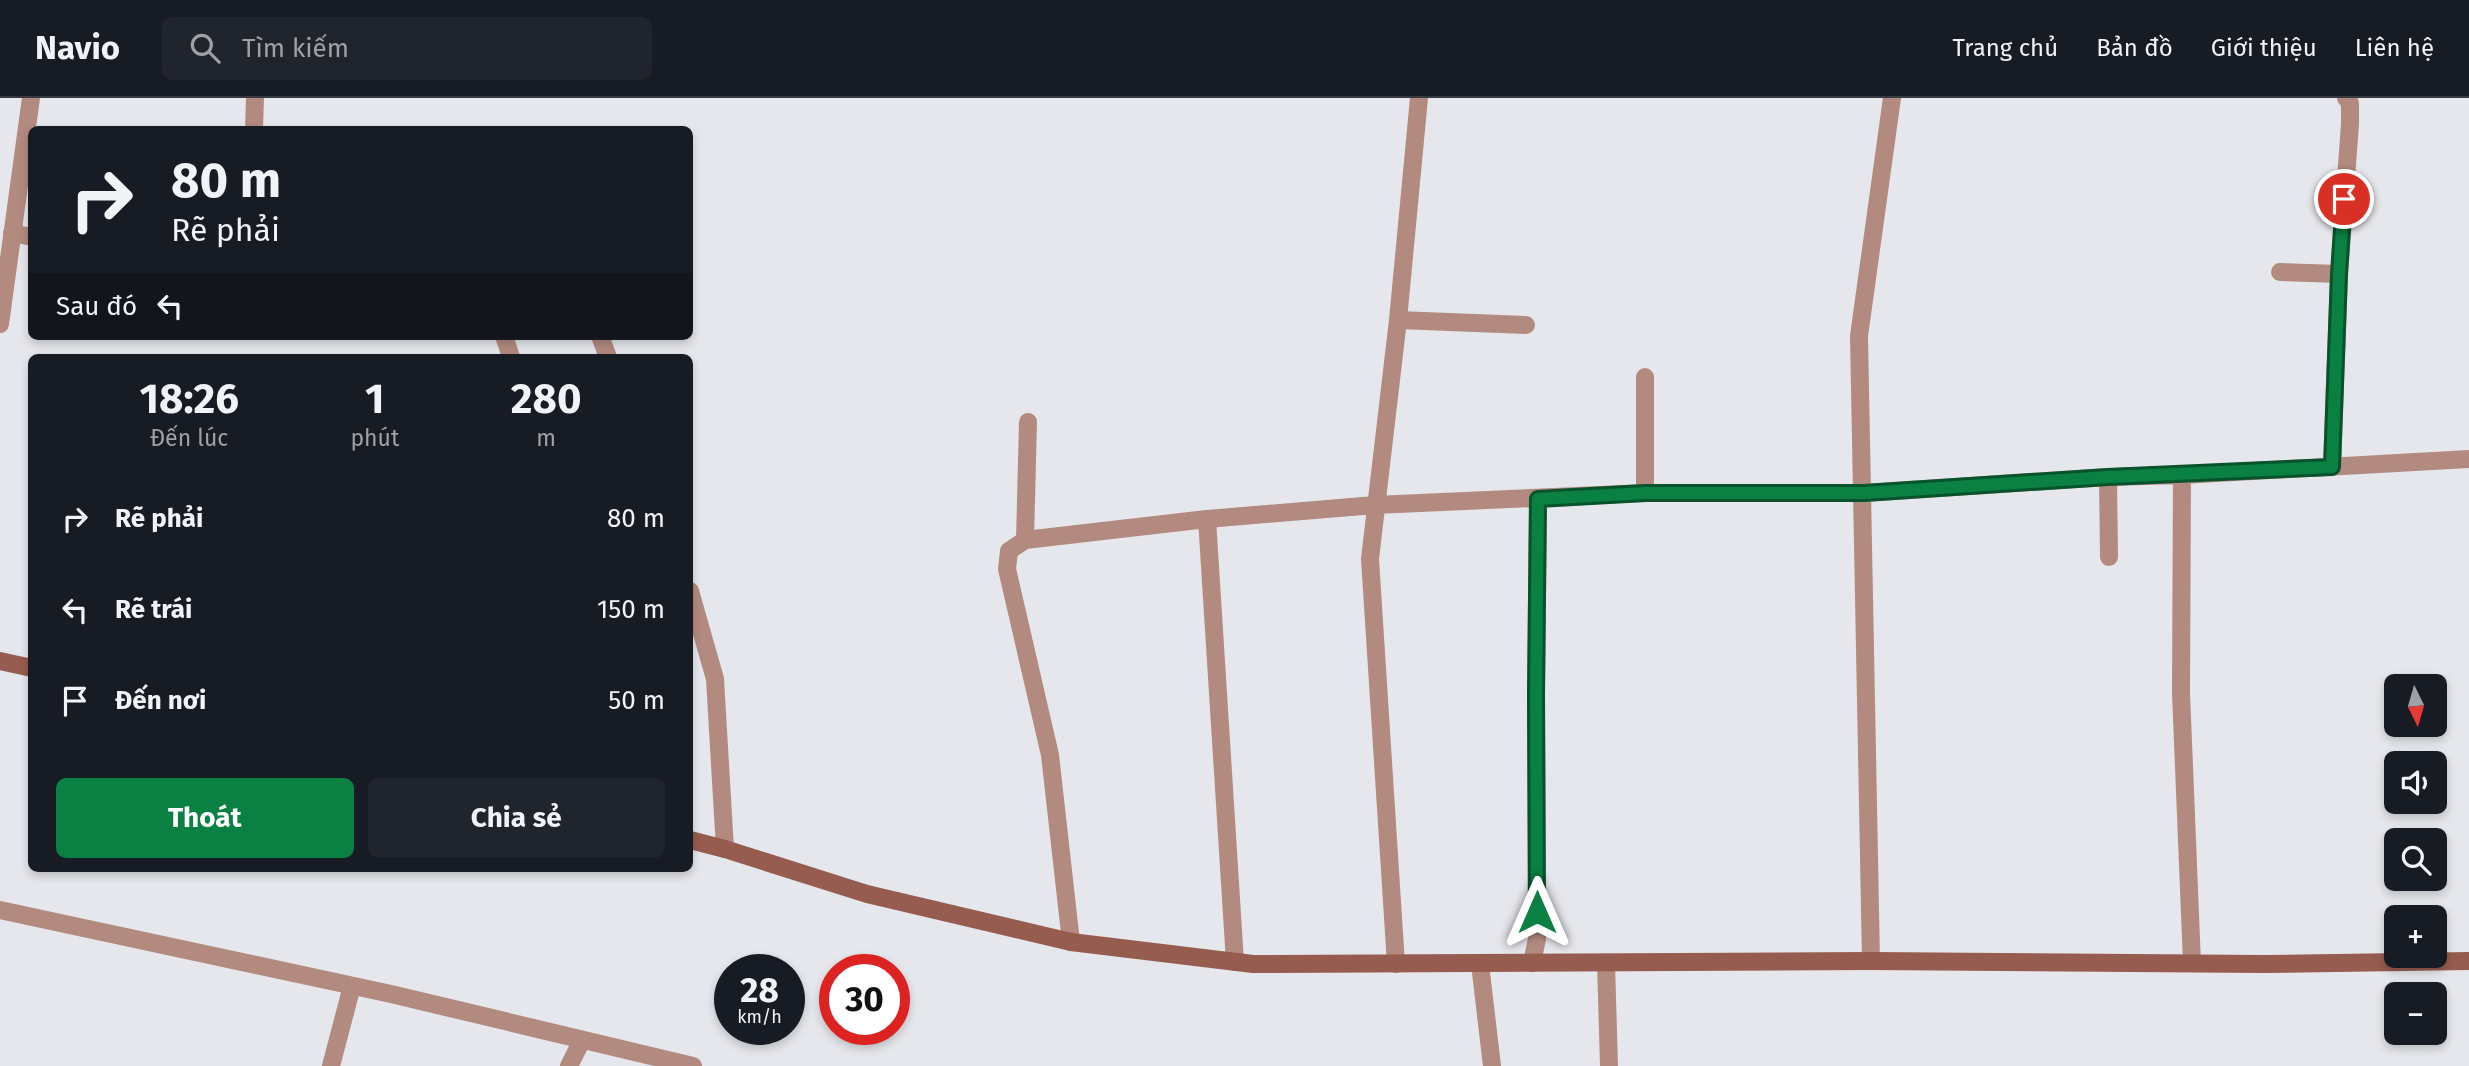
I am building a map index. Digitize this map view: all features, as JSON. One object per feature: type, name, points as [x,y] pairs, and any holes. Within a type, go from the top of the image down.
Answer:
[{"type":"street","points":[[0,324],[31,98]]},
{"type":"street","points":[[254,126],[255,98]]},
{"type":"street","points":[[1396,964],[1370,559],[1398,320],[1419,98]]},
{"type":"street","points":[[1871,961],[1859,336],[1892,98]]},
{"type":"street","points":[[2332,467],[2339,274],[2350,124],[2350,103],[2346,98]]},
{"type":"street","points":[[0,183],[19,185]]},
{"type":"street","points":[[12,233],[28,236]]},
{"type":"street","points":[[2280,272],[2339,274]]},
{"type":"street","points":[[1398,320],[1526,325]]},
{"type":"street","points":[[1645,377],[1645,493]]},
{"type":"street","points":[[1025,540],[1028,422]]},
{"type":"street","points":[[1071,942],[1050,755],[1007,569],[1009,551],[1025,540],[1208,519],[1375,505],[1645,493],[1864,493],[2108,477],[2469,459]]},
{"type":"street","points":[[2182,475],[2181,693],[2192,963]]},
{"type":"street","points":[[2108,477],[2109,557]]},
{"type":"street","points":[[1532,963],[1537,939],[1538,499]]},
{"type":"street","points":[[1208,519],[1235,962]]},
{"type":"street","points":[[693,602],[715,679],[725,849]]},
{"type":"street","points":[[0,661],[28,667]]},
{"type":"street","points":[[693,841],[867,894],[1071,942],[1235,962],[1480,964],[2469,961]]},
{"type":"street","points":[[0,910],[352,986],[693,1066]]},
{"type":"street","points":[[1606,963],[1609,1066]]},
{"type":"street","points":[[1480,964],[1492,1066]]},
{"type":"street","points":[[331,1066],[352,986]]},
{"type":"street","points":[[569,1066],[582,1040]]},
{"type":"route","points":[[1537,912],[1538,499],[1645,493],[1864,493],[2108,477],[2332,467],[2344,199]]}]
